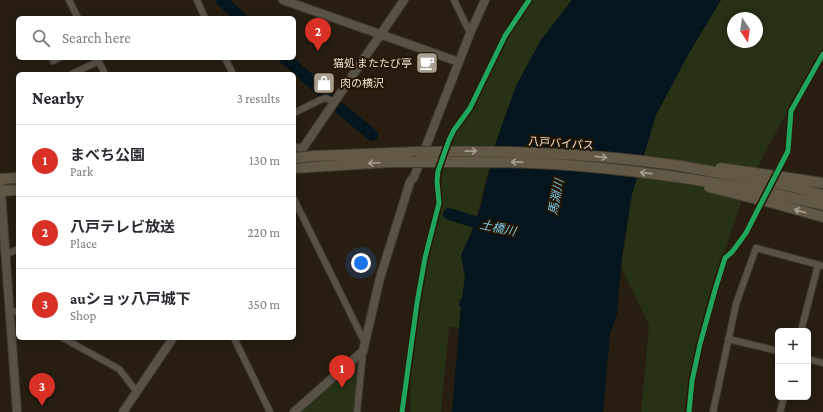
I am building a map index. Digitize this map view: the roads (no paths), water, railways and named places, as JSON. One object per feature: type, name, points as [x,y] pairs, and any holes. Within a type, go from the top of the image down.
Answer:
[{"type":"highway","name":"八戸バイパス","points":[[298,151],[314,156],[480,151],[569,155],[680,166],[728,168],[783,191],[823,205]]},
{"type":"highway","name":"八戸バイパス","points":[[296,168],[413,162],[482,161],[552,164],[662,175],[823,195]]},
{"type":"highway","points":[[0,179],[16,178]]},
{"type":"highway","points":[[783,191],[823,183]]},
{"type":"highway","points":[[0,190],[16,190]]},
{"type":"highway","points":[[783,191],[823,218]]},
{"type":"street","points":[[69,0],[77,16]]},
{"type":"street","points":[[196,0],[205,16]]},
{"type":"street","points":[[283,0],[459,62]]},
{"type":"street","points":[[298,151],[334,102],[404,0]]},
{"type":"street","points":[[454,0],[468,29],[471,31]]},
{"type":"street","points":[[357,412],[363,351],[380,278],[410,182],[414,177],[471,31],[485,0]]},
{"type":"street","points":[[402,412],[418,296],[425,258],[439,203],[437,181],[438,171],[454,130],[470,108],[505,36],[529,0]]},
{"type":"street","points":[[780,166],[788,151],[791,111],[823,54]]},
{"type":"street","points":[[75,72],[96,60]]},
{"type":"street","points":[[98,60],[104,72]]},
{"type":"street","points":[[226,60],[232,72]]},
{"type":"street","points":[[296,112],[326,98],[334,102]]},
{"type":"street","points":[[0,179],[3,251],[17,412]]},
{"type":"street","points":[[296,203],[365,343]]},
{"type":"street","points":[[689,412],[692,381],[700,344],[725,258],[732,252],[746,233],[758,209]]},
{"type":"street","points":[[713,412],[736,304],[756,248],[820,265],[802,328]]},
{"type":"street","points":[[3,251],[16,249]]},
{"type":"street","points":[[9,308],[16,312]]},
{"type":"street","points":[[728,339],[775,350]]},
{"type":"street","points":[[67,340],[119,369],[137,392]]},
{"type":"street","points":[[123,412],[173,340]]},
{"type":"street","points":[[235,340],[270,412]]},
{"type":"street","points":[[294,412],[363,351]]},
{"type":"street","points":[[811,360],[823,363]]},
{"type":"street","points":[[780,412],[783,400]]},
{"type":"water","name":"馬淵川","points":[[572,0],[721,0],[689,53],[656,115],[632,194],[622,255],[617,314],[610,334],[603,412],[452,412],[461,307],[459,306],[460,299],[462,299],[465,277],[461,255],[472,232],[481,205],[496,142],[516,86],[541,40]]},
{"type":"waterway","name":"土橋川","points":[[221,0],[239,16]]},
{"type":"waterway","name":"土橋川","points":[[287,60],[326,95]]},
{"type":"waterway","name":"土橋川","points":[[341,109],[372,135]]},
{"type":"waterway","name":"土橋川","points":[[449,214],[490,226]]},
{"type":"place","name":"八戸テレビ放送","points":[[318,51]]},
{"type":"place","name":"猫処 またたび亭","points":[[427,63]]},
{"type":"place","name":"肉の横沢","points":[[324,83]]},
{"type":"place","name":"まべち公園","points":[[342,388]]},
{"type":"place","name":"auショッ八戸城下","points":[[42,406]]}]
